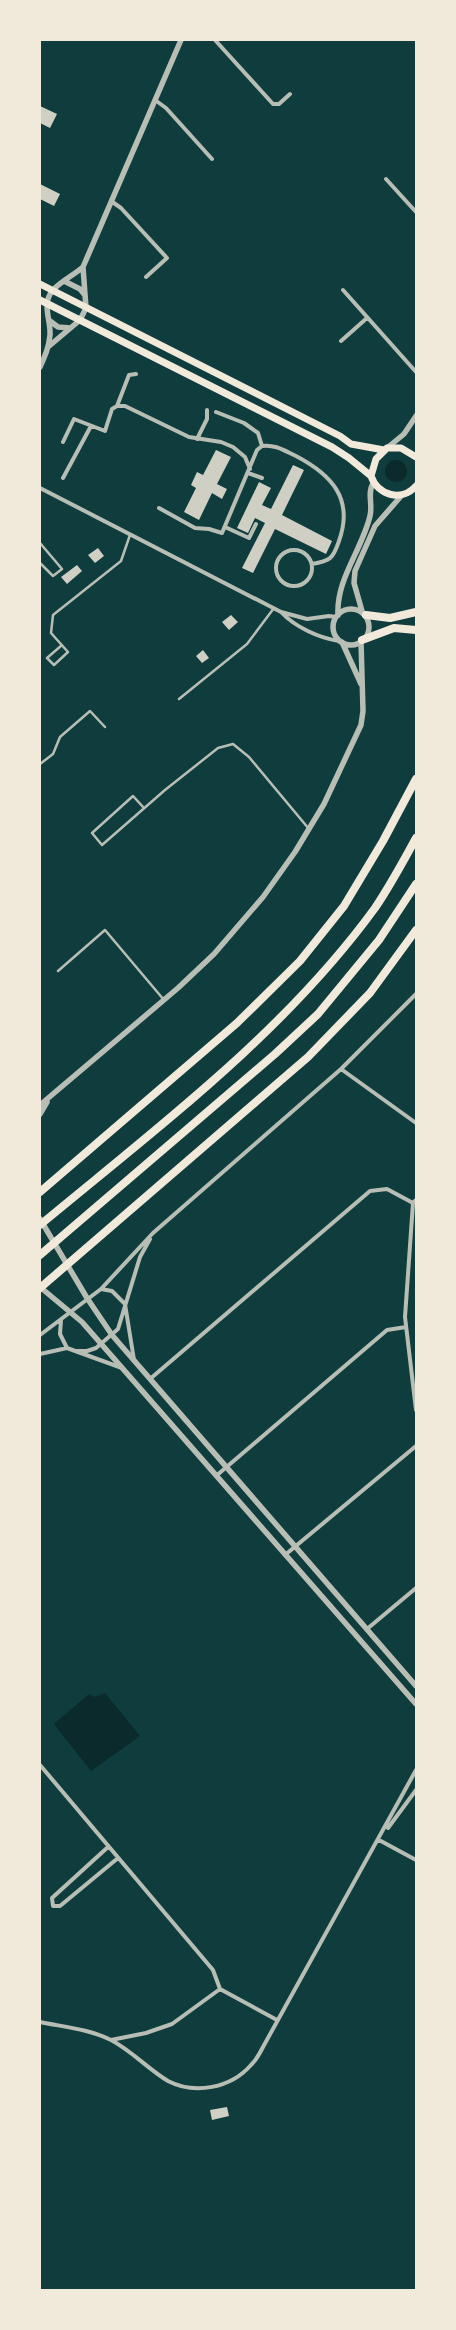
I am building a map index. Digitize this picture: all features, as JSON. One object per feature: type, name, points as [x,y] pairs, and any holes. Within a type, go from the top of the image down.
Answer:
[{"type":"highway","points":[[364,613],[390,618],[416,612]]},
{"type":"highway","points":[[362,640],[394,628],[416,630]]},
{"type":"highway","points":[[40,1192],[237,1023],[300,961],[344,906],[383,841],[416,779]]},
{"type":"highway","points":[[40,1225],[162,1124],[259,1038],[300,999],[345,948],[376,907],[416,838]]},
{"type":"highway","points":[[40,1255],[275,1054],[318,1014],[379,940],[416,884]]},
{"type":"highway","points":[[40,1287],[308,1057],[370,993],[416,930]]},
{"type":"main road","points":[[40,284],[340,436],[347,443],[386,449],[401,448],[416,457]]},
{"type":"main road","points":[[43,302],[332,447],[349,458],[390,495],[416,495]]},
{"type":"main road","points":[[372,480],[376,459],[386,449]]},
{"type":"main road","points":[[405,494],[416,486]]},
{"type":"street","points":[[48,347],[80,320],[86,308],[83,268],[181,40]]},
{"type":"street","points":[[215,40],[271,102],[279,104],[290,94]]},
{"type":"street","points":[[155,100],[166,108],[212,159]]},
{"type":"street","points":[[386,179],[416,212]]},
{"type":"street","points":[[111,201],[121,208],[167,258],[146,277]]},
{"type":"street","points":[[40,367],[48,347],[50,321],[43,302],[52,291],[83,268]]},
{"type":"street","points":[[64,281],[80,289],[85,296]]},
{"type":"street","points":[[343,290],[416,372]]},
{"type":"street","points":[[341,341],[367,318]]},
{"type":"street","points":[[50,321],[58,327],[71,328]]},
{"type":"street","points":[[117,406],[129,375],[136,374]]},
{"type":"street","points":[[63,442],[74,419],[105,431],[112,408],[117,406],[125,406],[197,439],[221,442],[233,447],[245,456],[249,471],[262,478]]},
{"type":"street","points":[[197,439],[207,419],[207,410]]},
{"type":"street","points":[[216,412],[244,423],[258,433],[262,446]]},
{"type":"street","points":[[386,449],[404,434],[416,416]]},
{"type":"street","points":[[63,478],[91,426]]},
{"type":"street","points":[[159,508],[195,528],[209,529],[222,533],[257,450],[262,446],[270,445],[281,448],[323,472],[337,489],[344,515],[343,529],[334,556],[324,562],[312,564]]},
{"type":"street","points":[[361,685],[334,628],[337,616],[339,593],[369,519],[372,480]]},
{"type":"street","points":[[40,488],[282,612],[307,619],[337,616],[350,609],[364,613]]},
{"type":"street","points":[[40,1105],[48,1100],[164,1000],[214,954],[256,906],[278,878],[310,830],[324,804],[361,724],[363,711],[361,685],[362,640],[369,628],[354,583],[355,571],[375,526],[405,494]]},
{"type":"street","points":[[225,527],[249,538],[256,524]]},
{"type":"street","points":[[294,550],[305,554],[312,564],[312,570],[307,580],[298,585],[292,586],[282,581],[276,571],[276,565],[282,554],[294,550]]},
{"type":"street","points":[[282,612],[288,619],[316,634],[340,642],[354,644],[362,640]]},
{"type":"street","points":[[40,1335],[101,1288],[153,1233],[341,1069],[416,994]]},
{"type":"street","points":[[341,1069],[416,1123]]},
{"type":"street","points":[[40,1114],[48,1100]]},
{"type":"street","points":[[150,1379],[370,1191],[387,1188],[414,1202],[410,1244],[406,1327],[416,1410]]},
{"type":"street","points":[[40,1219],[87,1298],[112,1335],[416,1686]]},
{"type":"street","points":[[76,1351],[87,1351],[101,1344],[118,1329],[123,1317],[125,1304],[140,1257],[153,1233]]},
{"type":"street","points":[[410,1244],[416,1245]]},
{"type":"street","points":[[40,1287],[70,1312],[101,1344],[416,1704]]},
{"type":"street","points":[[101,1288],[112,1291],[125,1304],[134,1360]]},
{"type":"street","points":[[61,1320],[59,1327],[60,1334],[67,1348]]},
{"type":"street","points":[[216,1476],[387,1330],[406,1327]]},
{"type":"street","points":[[40,1354],[67,1348],[123,1369]]},
{"type":"street","points":[[285,1555],[416,1446]]},
{"type":"street","points":[[367,1629],[416,1588]]},
{"type":"street","points":[[40,1765],[213,1970],[220,1989],[277,2020]]},
{"type":"street","points":[[40,2022],[84,2030],[110,2040],[142,2060],[168,2081],[187,2088],[201,2088],[229,2082],[251,2065],[379,1840],[416,1770]]},
{"type":"street","points":[[379,1840],[416,1790]]},
{"type":"street","points":[[379,1840],[416,1860]]},
{"type":"street","points":[[108,1847],[52,1898],[53,1906],[60,1906],[118,1858]]},
{"type":"street","points":[[110,2040],[146,2033],[172,2024],[220,1989]]},
{"type":"lane","points":[[62,645],[47,658],[54,665],[68,652],[62,645],[51,633],[53,615],[121,561],[130,535]]},
{"type":"lane","points":[[40,543],[62,569],[53,576],[40,563]]},
{"type":"lane","points":[[179,699],[247,644],[274,608]]},
{"type":"lane","points":[[40,764],[53,754],[60,737],[90,711],[105,727]]},
{"type":"lane","points":[[144,808],[133,796],[92,833],[102,845],[144,808],[218,748],[233,744],[249,756],[310,830]]},
{"type":"lane","points":[[58,972],[105,930],[164,1000]]},
{"type":"water","points":[[396,460],[404,463],[407,471],[404,479],[396,482],[388,479],[385,471],[388,463]]},
{"type":"water","points":[[105,1693],[140,1736],[91,1771],[54,1724],[89,1694],[95,1697]]},
{"type":"building","points":[[40,106],[57,114],[50,128],[40,123]]},
{"type":"building","points":[[40,184],[60,194],[54,206],[40,199]]},
{"type":"building","points":[[216,450],[231,457],[217,484],[227,489],[222,499],[212,493],[199,520],[184,512],[196,488],[191,485],[197,472],[203,475]]},
{"type":"building","points":[[293,465],[304,470],[282,515],[332,541],[326,554],[275,529],[253,573],[242,568],[265,523],[255,518],[248,533],[237,528],[259,482],[271,488],[262,505],[271,509]]},
{"type":"building","points":[[98,548],[104,556],[95,563],[88,555]]},
{"type":"building","points":[[77,565],[82,571],[67,584],[61,577]]},
{"type":"building","points":[[231,615],[238,622],[229,630],[222,622]]},
{"type":"building","points":[[203,650],[209,658],[202,663],[196,656]]},
{"type":"building","points":[[227,2107],[229,2116],[212,2120],[210,2110]]}]
